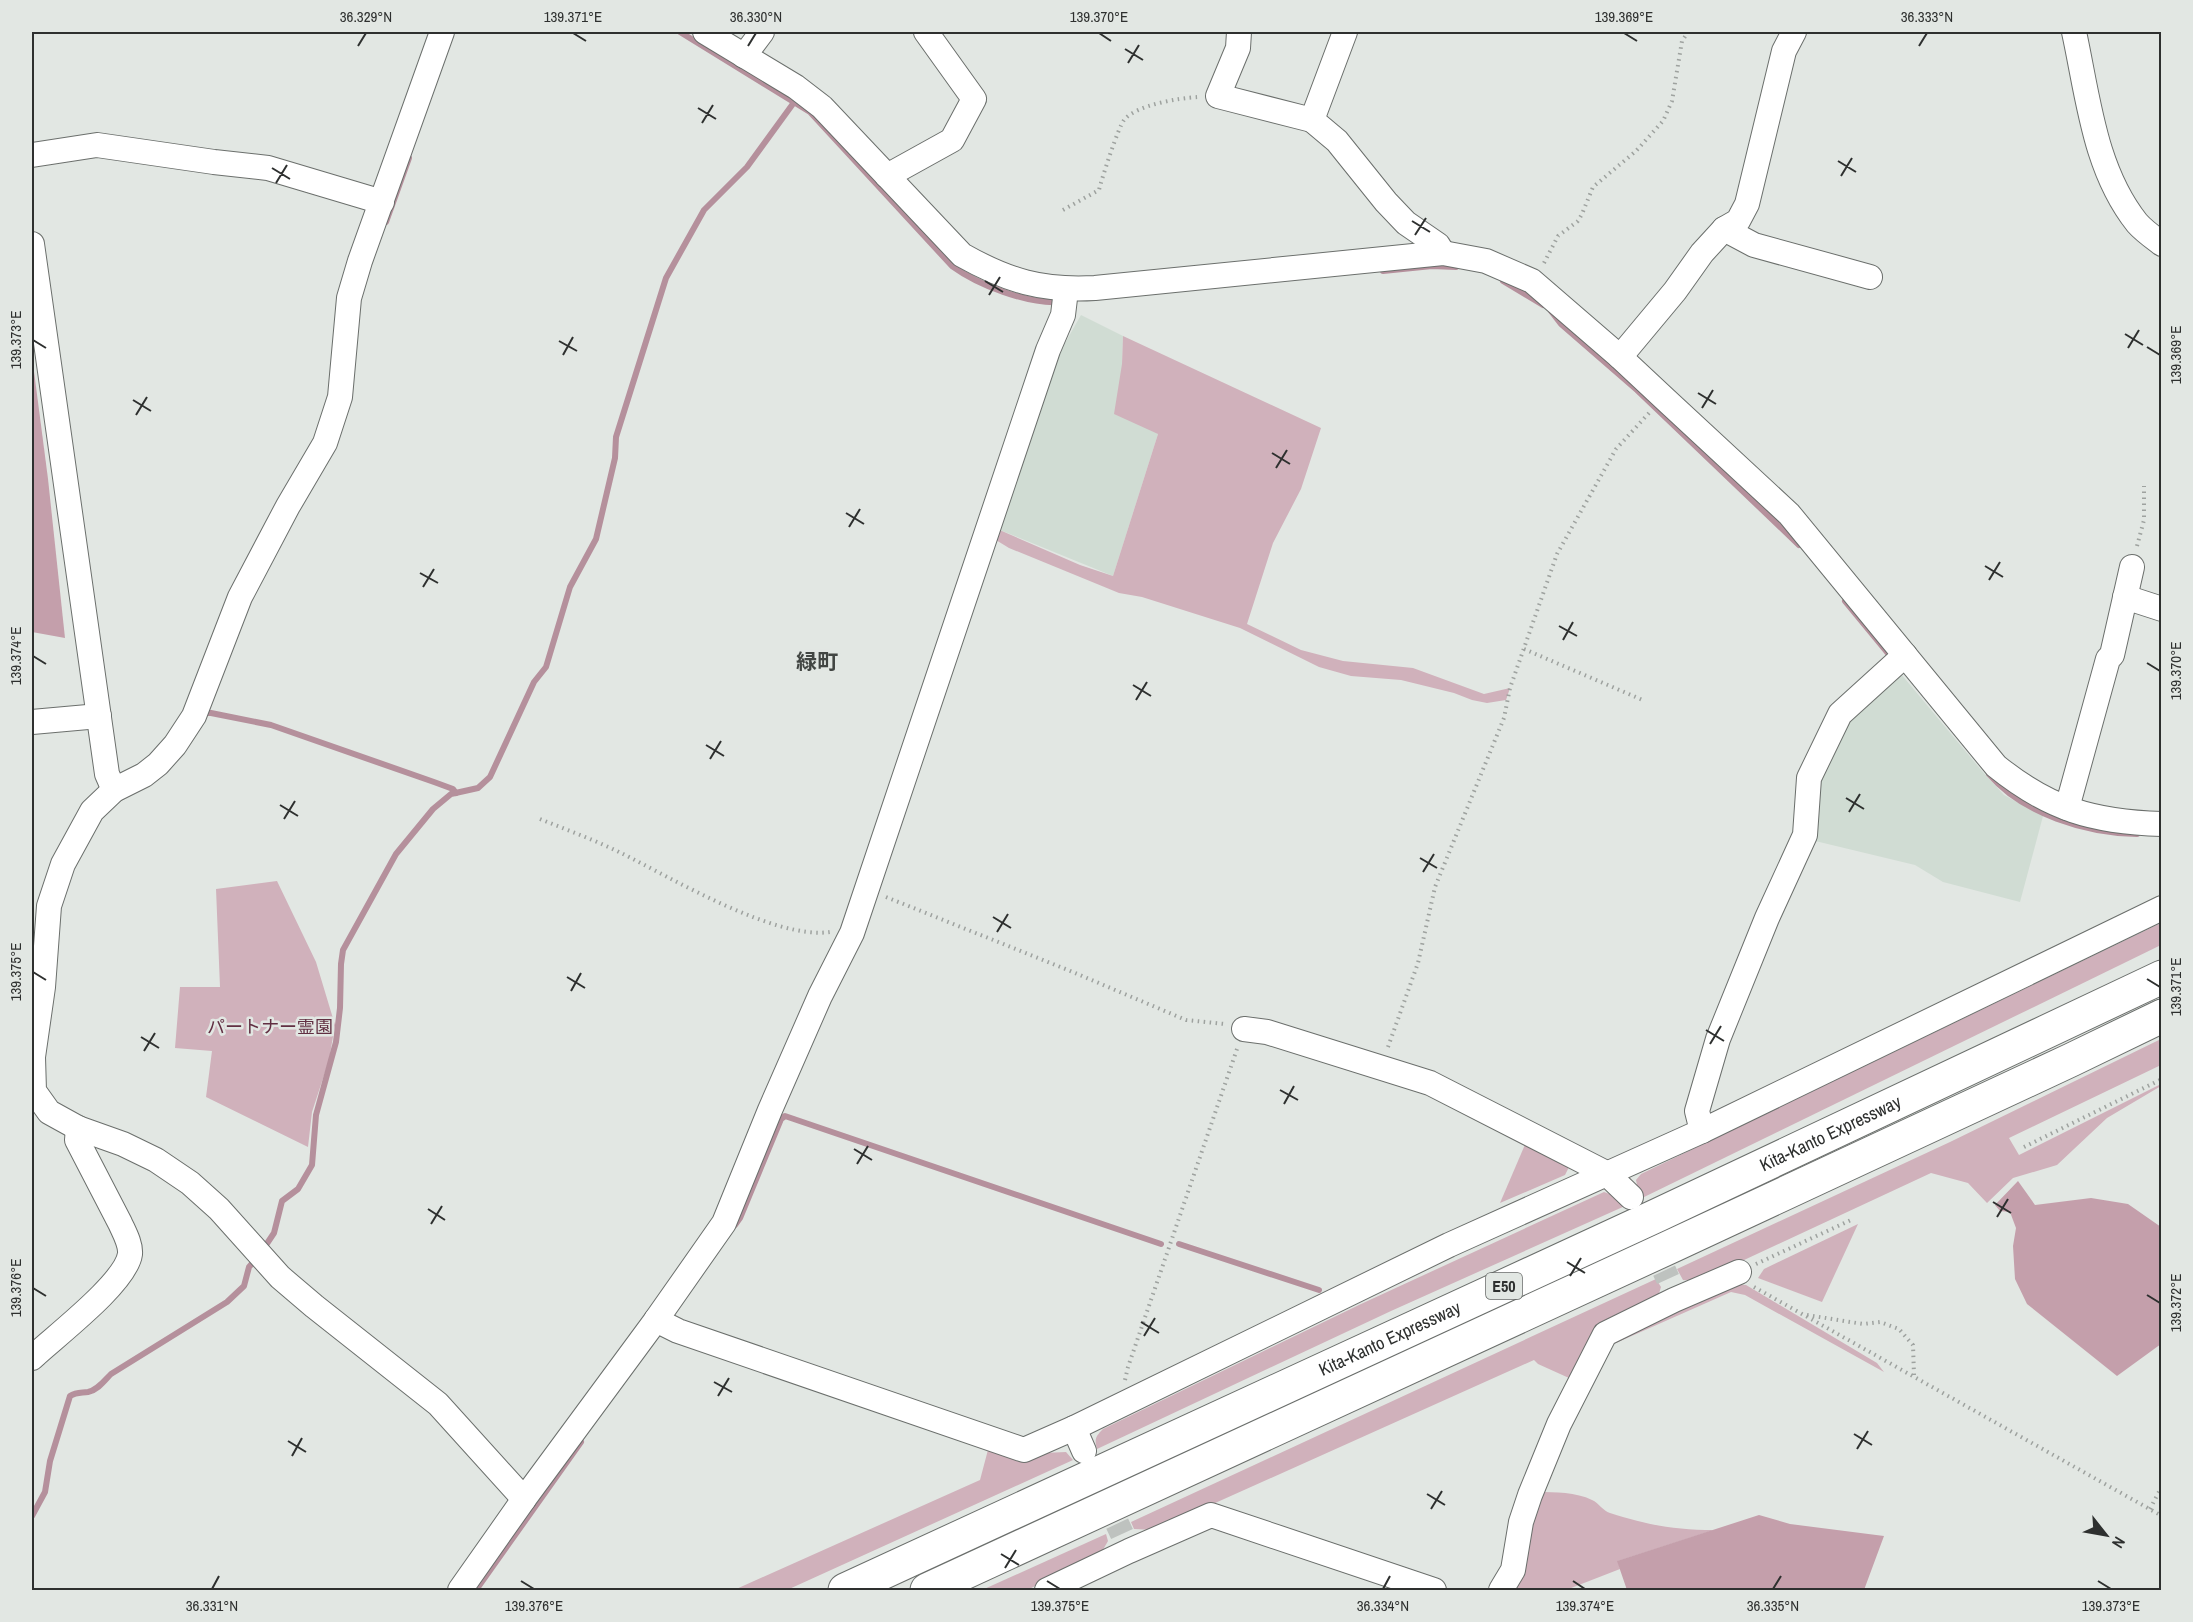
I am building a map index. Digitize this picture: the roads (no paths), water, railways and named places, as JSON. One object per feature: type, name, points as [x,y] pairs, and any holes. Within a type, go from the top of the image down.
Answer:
[{"type":"highway","name":"Kita-Kanto Expressway","points":[[845,1590],[1668,1210],[2162,977]]},
{"type":"highway","name":"Kita-Kanto Expressway","points":[[927,1590],[2162,1016]]},
{"type":"street","points":[[442,32],[360,261],[349,298],[340,398],[325,443],[288,506],[240,597],[194,716],[175,745],[158,764],[144,775],[114,790],[92,811],[63,864],[49,906],[37,986],[33,1091],[50,1112],[78,1128],[123,1144],[156,1160],[190,1183],[219,1209],[280,1277],[438,1404],[524,1499]]},
{"type":"street","points":[[705,32],[796,87],[822,107],[962,255],[984,268],[1022,281],[1047,288],[1066,290],[1443,253],[1486,261],[1532,281],[1620,357],[1789,514],[1996,766],[2019,784],[2049,802],[2099,819],[2162,824]]},
{"type":"street","points":[[744,56],[762,32]]},
{"type":"street","points":[[887,176],[952,140],[974,99],[926,32]]},
{"type":"street","points":[[1312,120],[1345,32]]},
{"type":"street","points":[[1620,357],[1675,291],[1702,253],[1724,229],[1738,220],[1747,204],[1784,51],[1794,32]]},
{"type":"street","points":[[2073,32],[2100,153],[2109,176],[2138,224],[2162,244]]},
{"type":"street","points":[[1238,40],[1218,96],[1312,120],[1337,141],[1406,223],[1438,245],[1443,253]]},
{"type":"street","points":[[32,155],[97,145],[268,168],[382,202]]},
{"type":"street","points":[[1724,229],[1754,245],[1870,277]]},
{"type":"street","points":[[32,251],[107,774],[114,790]]},
{"type":"street","points":[[460,1590],[724,1223],[820,996],[852,933],[1044,361],[1063,315],[1066,290]]},
{"type":"street","points":[[2067,808],[2108,659],[2112,655],[2132,567]]},
{"type":"street","points":[[2125,597],[2162,609]]},
{"type":"street","points":[[1702,1131],[1697,1112],[1718,1039],[1767,918],[1804,835],[1809,778],[1840,714],[1905,655]]},
{"type":"street","points":[[32,722],[99,716]]},
{"type":"street","points":[[656,1320],[678,1330],[1024,1450],[1130,1401],[1449,1245],[1702,1131],[2162,908]]},
{"type":"street","points":[[1244,1029],[1267,1032],[1443,1089],[1606,1173],[1631,1197]]},
{"type":"street","points":[[32,1358],[118,1277],[126,1266],[130,1253],[127,1237],[77,1140],[78,1128]]},
{"type":"street","points":[[1502,1590],[1513,1570],[1521,1522],[1530,1495],[1559,1424],[1605,1334],[1671,1289],[1739,1272]]},
{"type":"street","points":[[1074,1428],[1084,1451]]},
{"type":"street","points":[[1047,1590],[1125,1542],[1211,1515],[1434,1590]]},
{"type":"waterway","points":[[680,32],[810,112],[952,266],[975,280],[1003,292],[1032,300],[1059,302]]},
{"type":"waterway","points":[[262,1251],[274,1233],[282,1201],[298,1189],[312,1165],[316,1115],[336,1042],[343,950],[396,854],[433,809],[451,794],[478,788],[490,777],[534,682],[546,667],[570,587],[596,539],[615,458],[616,437],[666,278],[704,210],[747,167],[795,101]]},
{"type":"waterway","points":[[386,222],[409,158]]},
{"type":"waterway","points":[[1383,271],[1432,266],[1456,267]]},
{"type":"waterway","points":[[1503,281],[1543,305]]},
{"type":"waterway","points":[[1551,311],[1561,324],[1637,390],[1799,545]]},
{"type":"waterway","points":[[1845,601],[1892,658]]},
{"type":"waterway","points":[[205,710],[203,713],[271,725],[434,782],[453,789],[456,793]]},
{"type":"waterway","points":[[1989,774],[2019,800],[2057,819],[2097,830],[2137,834]]},
{"type":"waterway","points":[[735,1225],[740,1218],[781,1119],[785,1116],[1161,1244]]},
{"type":"waterway","points":[[1179,1244],[1319,1290]]},
{"type":"waterway","points":[[32,1516],[45,1492],[50,1461],[70,1396],[95,1389],[111,1374],[227,1302],[244,1286],[249,1267],[256,1259]]},
{"type":"waterway","points":[[476,1590],[581,1442]]},
{"type":"tunnel","points":[[1649,1238],[1668,1279]]},
{"type":"tunnel","points":[[1102,1491],[1122,1534]]},
{"type":"district","name":"緑町","points":[[817,662]]},
{"type":"park label","name":"パートナー霊園","points":[[270,1027]]}]
